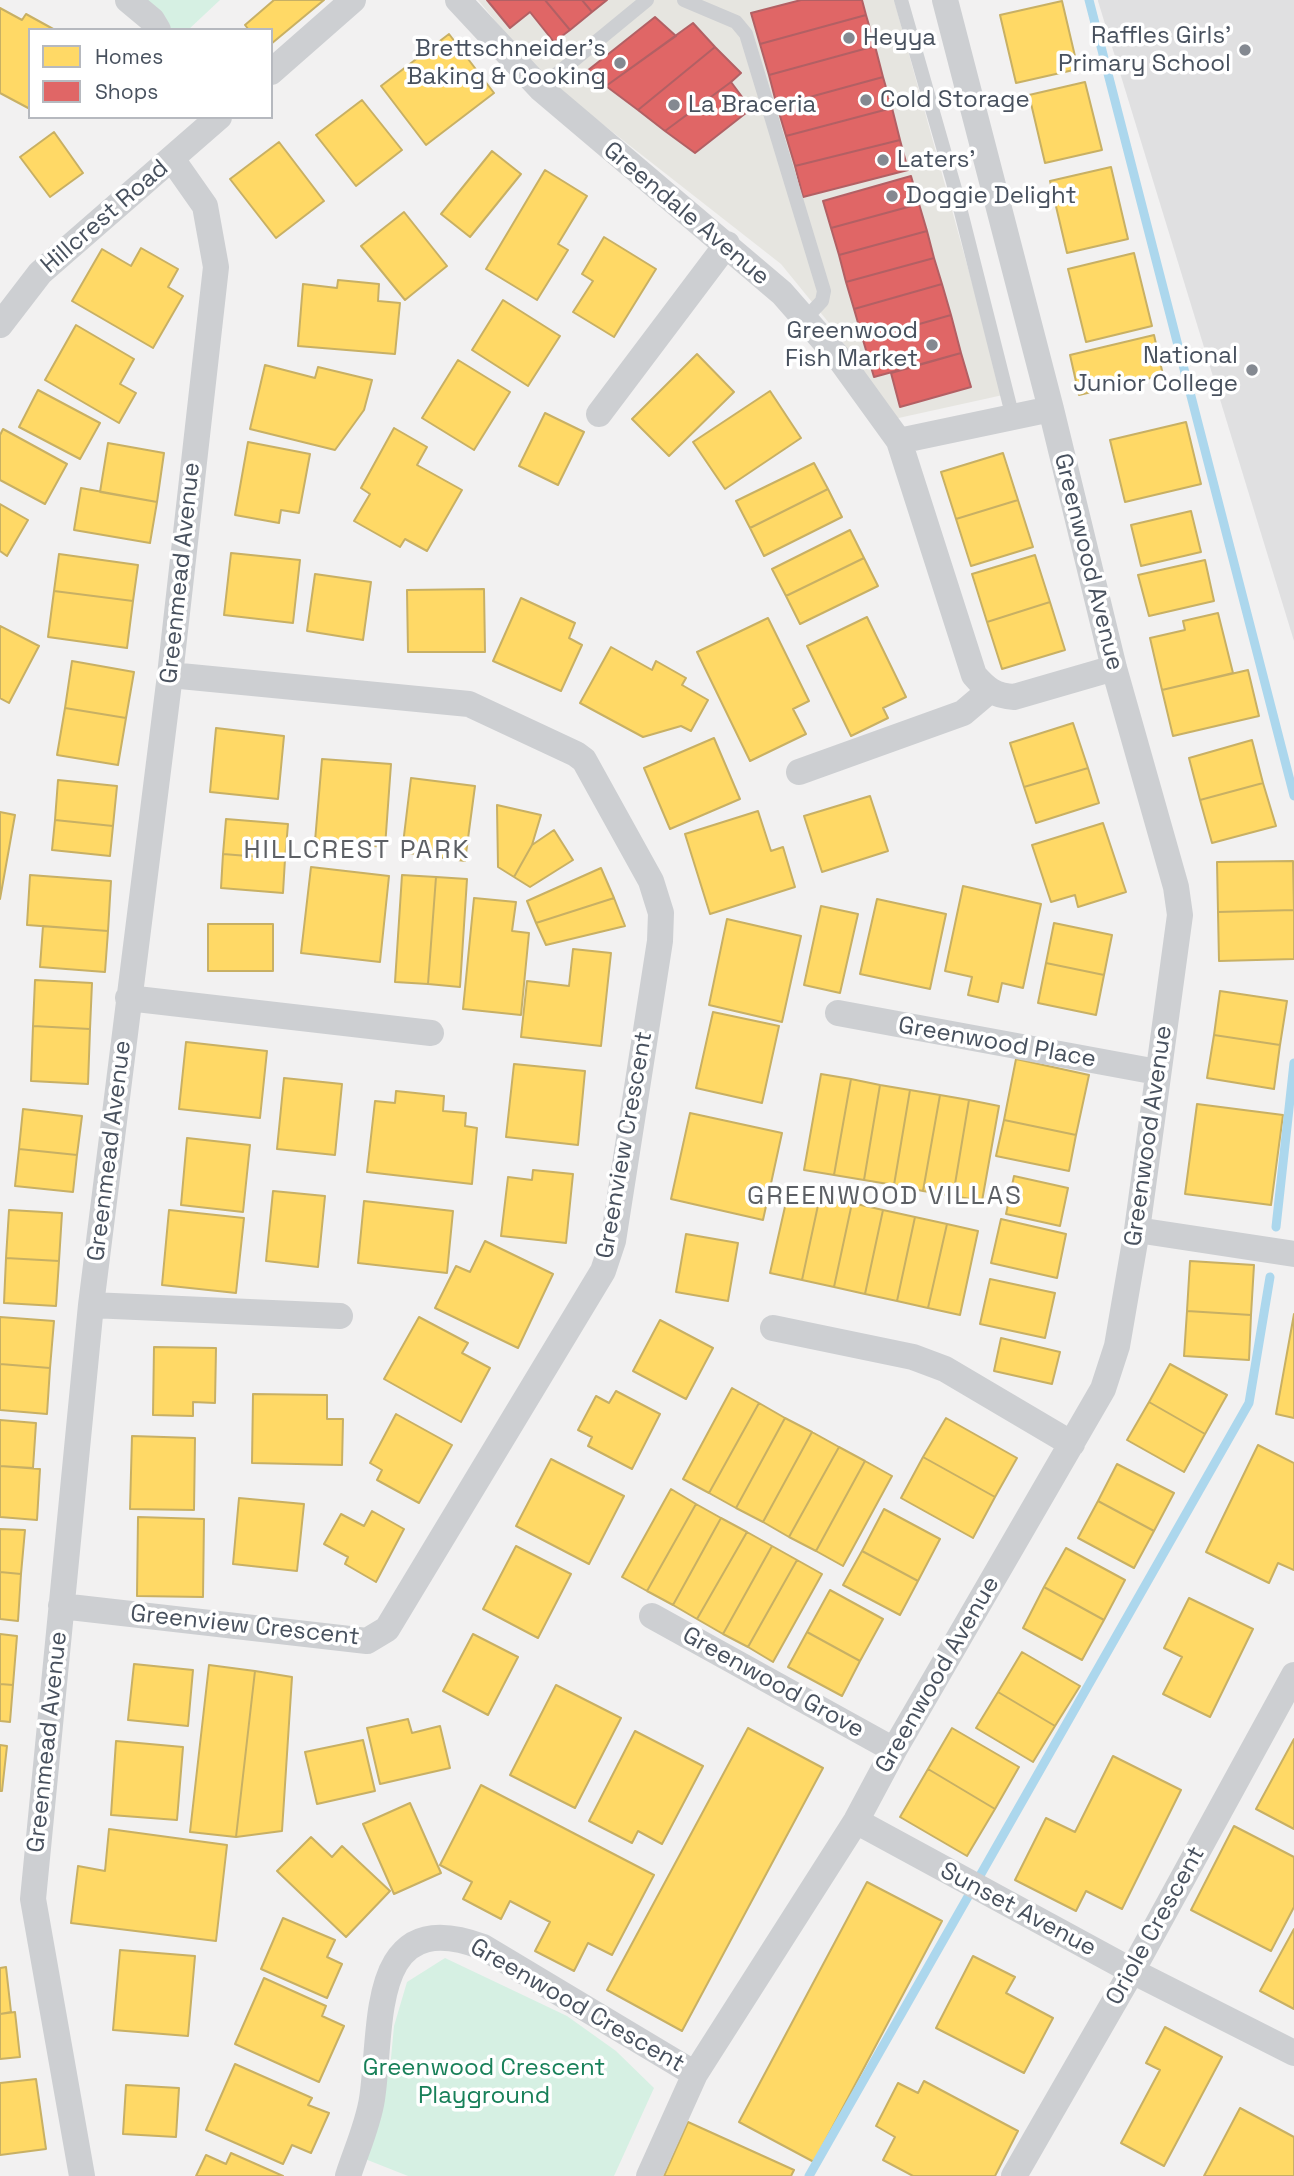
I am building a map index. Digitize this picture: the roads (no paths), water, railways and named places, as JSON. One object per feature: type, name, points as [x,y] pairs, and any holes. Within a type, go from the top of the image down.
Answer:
[{"type":"street","points":[[128,0],[152,19],[157,28]]},
{"type":"street","points":[[273,70],[353,0]]},
{"type":"street","name":"Greendale Avenue","points":[[458,0],[540,88],[584,129],[727,244],[782,293],[839,358],[899,441],[974,675],[989,691]]},
{"type":"street","name":"Greenwood Avenue","points":[[649,2176],[695,2074],[856,1821],[894,1750],[1104,1389],[1111,1369],[1137,1230],[1180,915],[1175,887],[1114,668],[1051,410],[945,0]]},
{"type":"street","name":"Hillcrest Road","points":[[0,325],[40,273],[215,119]]},
{"type":"street","name":"Greenmead Avenue","points":[[82,2176],[33,1899],[91,1305],[170,675],[216,267],[205,206],[172,159]]},
{"type":"street","points":[[599,414],[727,244]]},
{"type":"street","points":[[899,441],[1051,410]]},
{"type":"street","points":[[799,772],[963,713],[989,691],[1014,697],[1114,668]]},
{"type":"street","name":"Greenview Crescent","points":[[61,1606],[367,1640],[387,1629],[603,1271],[613,1241],[660,941],[661,913],[651,881],[583,760],[576,754],[470,704],[170,675]]},
{"type":"street","points":[[128,998],[431,1033]]},
{"type":"street","name":"Greenwood Place","points":[[838,1013],[1157,1072]]},
{"type":"street","points":[[1137,1230],[1294,1254]]},
{"type":"street","points":[[91,1305],[340,1316]]},
{"type":"street","points":[[773,1328],[913,1357],[945,1369],[1072,1444]]},
{"type":"street","name":"Greenwood Grove","points":[[652,1616],[894,1750]]},
{"type":"street","name":"Oriole Crescent","points":[[1014,2176],[1132,1971],[1294,1675]]},
{"type":"street","name":"Sunset Avenue","points":[[856,1821],[1132,1971],[1294,2053]]},
{"type":"street","name":"Greenwood Crescent","points":[[348,2176],[372,2103],[384,1987],[402,1956],[419,1942],[436,1936],[458,1938],[483,1947],[695,2074]]},
{"type":"lane","points":[[540,88],[647,0]]},
{"type":"lane","points":[[684,0],[736,22],[746,34],[824,291],[822,301],[805,318]]},
{"type":"lane","points":[[901,0],[957,196],[1013,418]]},
{"type":"waterway","points":[[1089,0],[1294,796]]},
{"type":"waterway","points":[[1276,1227],[1294,1063]]},
{"type":"waterway","points":[[809,2176],[1249,1403],[1270,1277]]},
{"type":"place","name":"Heyya","points":[[849,38]]},
{"type":"place","name":"Raffles Girls' Primary School","points":[[1245,50]]},
{"type":"place","name":"Brettschneider's Baking & Cooking","points":[[620,63]]},
{"type":"place","name":"Cold Storage","points":[[866,100]]},
{"type":"place","name":"La Braceria","points":[[674,105]]},
{"type":"place","name":"Laters’","points":[[883,160]]},
{"type":"place","name":"Doggie Delight","points":[[892,196]]},
{"type":"place","name":"Greenwood Fish Market","points":[[932,345]]},
{"type":"place","name":"National Junior College","points":[[1252,370]]},
{"type":"district","name":"HILLCREST PARK","points":[[357,851]]},
{"type":"district","name":"GREENWOOD VILLAS","points":[[885,1197]]},
{"type":"park label","name":"Greenwood Crescent Playground","points":[[484,2082]]}]
